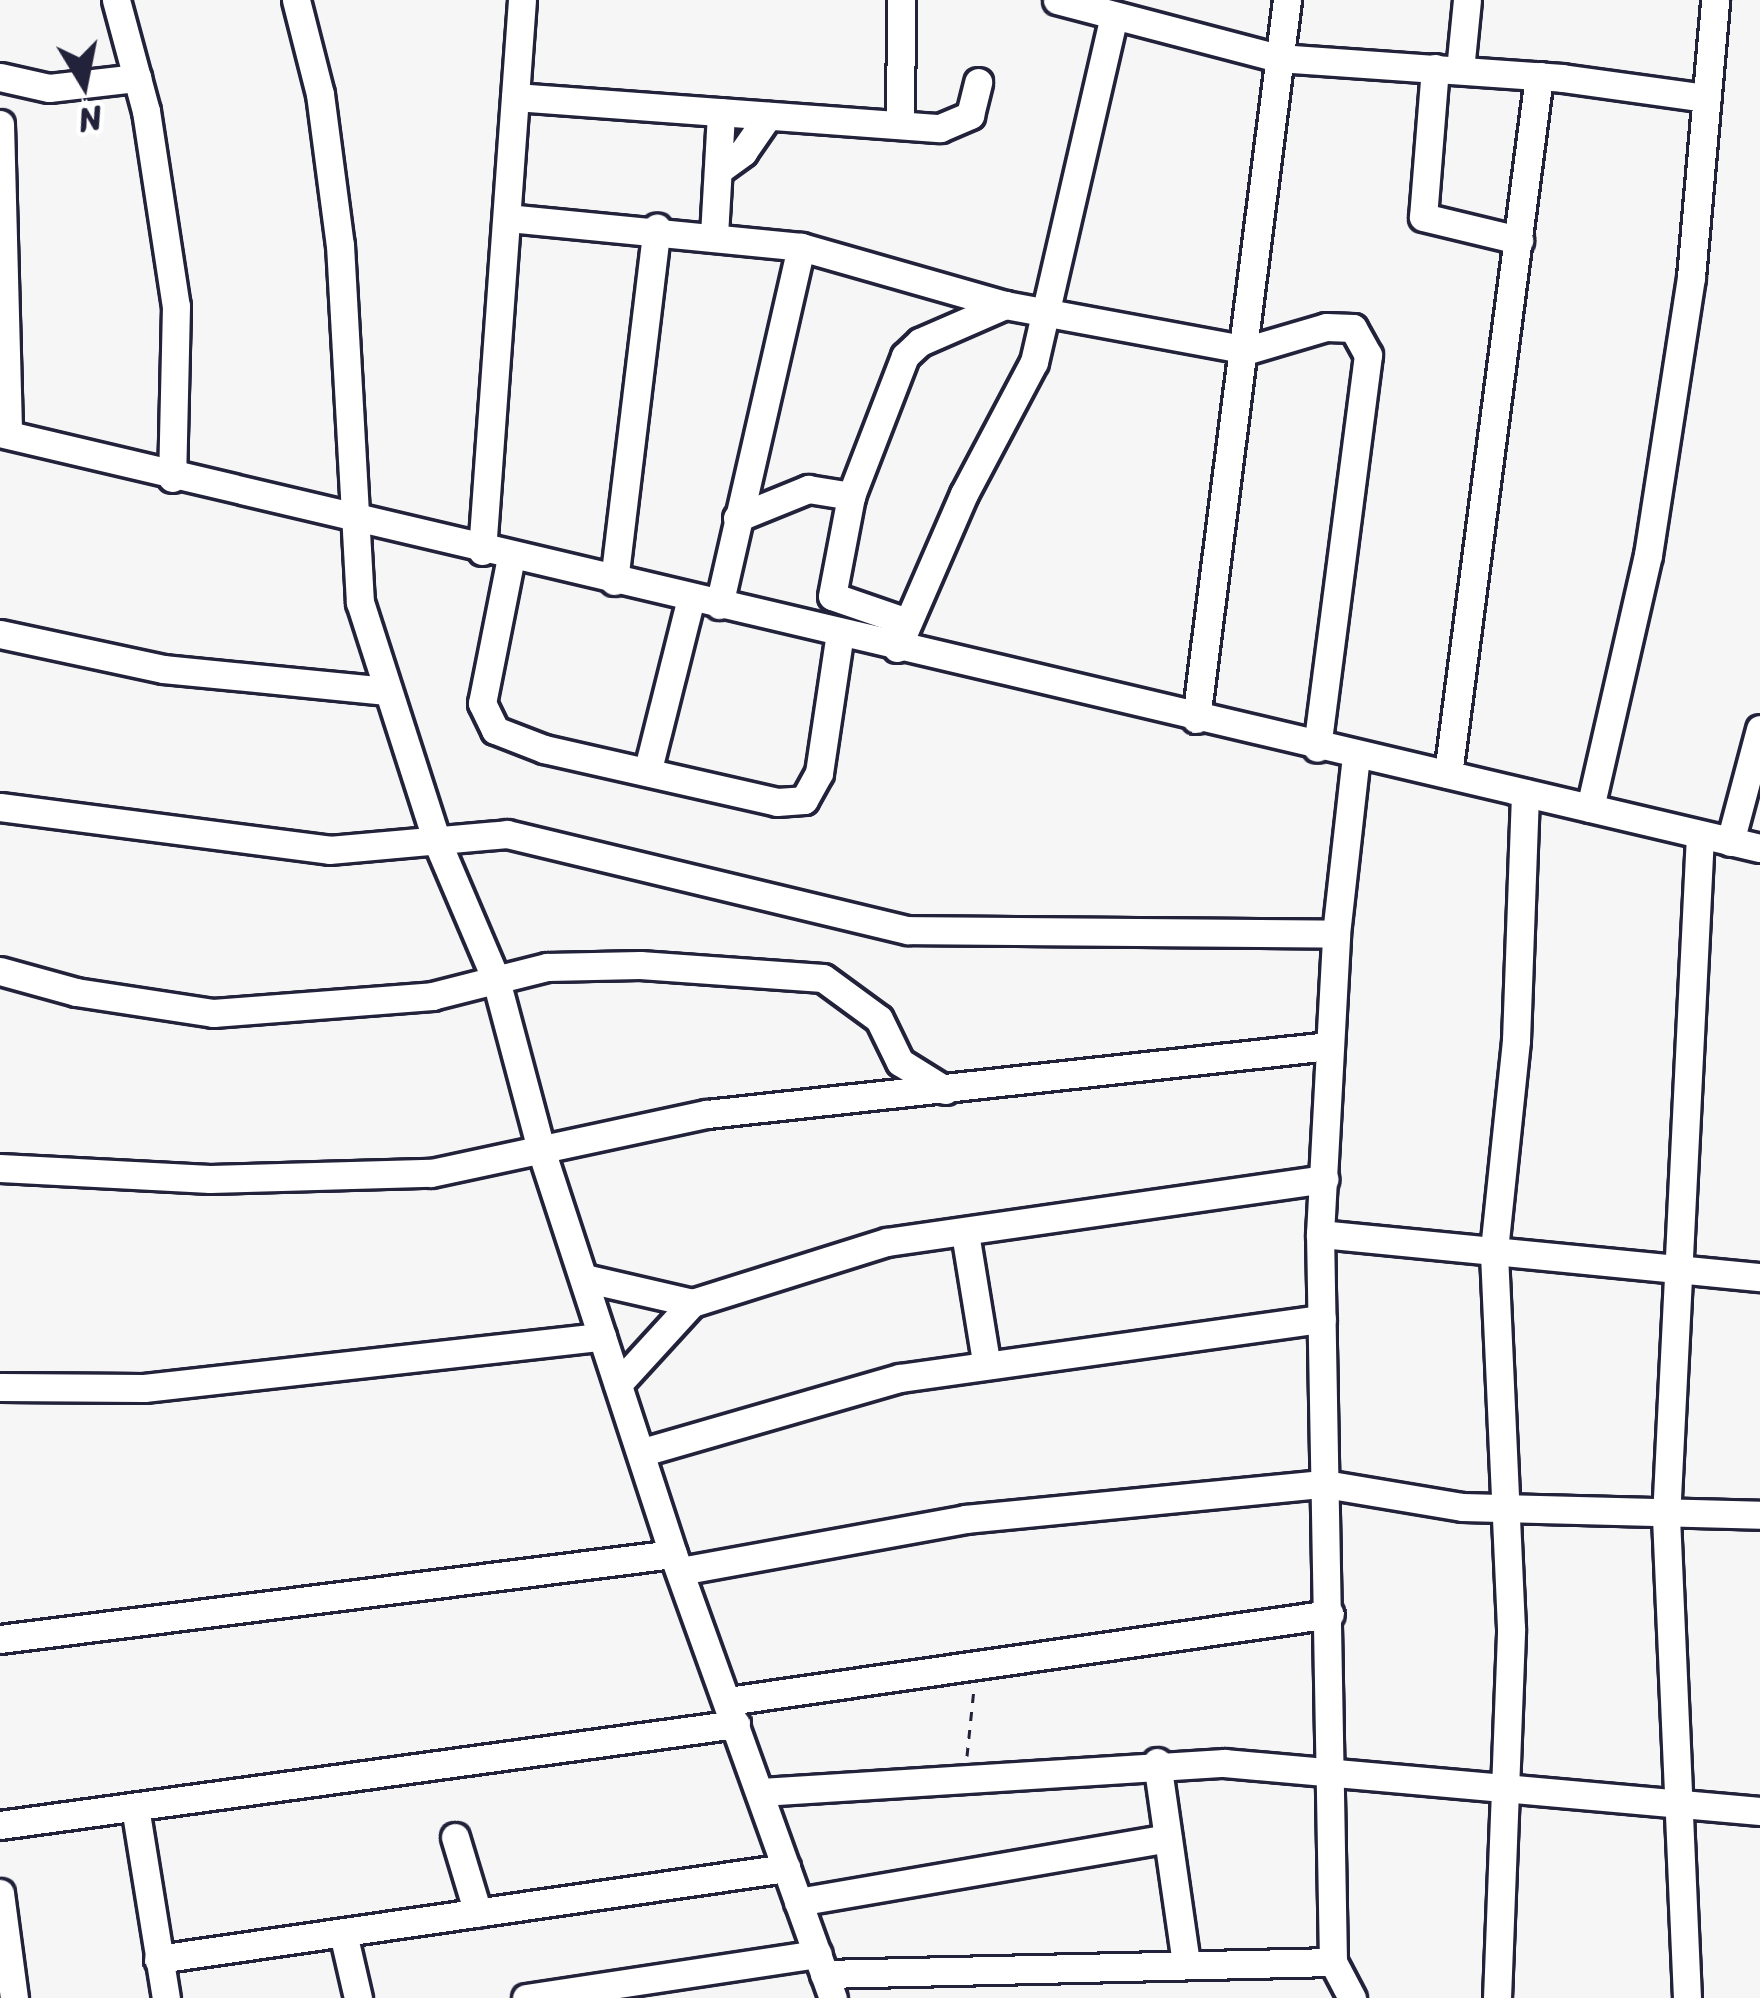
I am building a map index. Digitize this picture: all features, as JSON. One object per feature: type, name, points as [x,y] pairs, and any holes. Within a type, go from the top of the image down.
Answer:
[{"type":"street","points":[[116,0],[137,78],[176,306],[172,478]]},
{"type":"street","points":[[296,0],[320,94],[340,245],[360,602],[436,839],[496,980],[542,1153],[677,1563],[825,1975]]},
{"type":"street","points":[[482,550],[522,0]]},
{"type":"street","points":[[900,125],[902,0]]},
{"type":"street","points":[[1057,0],[1113,20],[1278,58],[1539,76],[1708,98]]},
{"type":"street","points":[[1196,719],[1248,350],[1287,0]]},
{"type":"street","points":[[1467,0],[1448,69],[1423,217],[1519,240]]},
{"type":"street","points":[[1591,808],[1648,555],[1691,277],[1715,0]]},
{"type":"street","points":[[902,635],[964,494],[1015,407],[1046,313],[1113,20]]},
{"type":"street","points":[[1448,774],[1539,76]]},
{"type":"street","points":[[0,77],[49,88],[137,78]]},
{"type":"street","points":[[515,97],[900,125],[961,121],[975,106],[978,82]]},
{"type":"street","points":[[714,235],[722,112]]},
{"type":"street","points":[[720,169],[743,152],[768,116]]},
{"type":"street","points":[[0,124],[4,434],[353,523],[840,633],[902,635]]},
{"type":"street","points":[[507,218],[657,228],[802,247],[1005,305],[1248,350],[1343,326],[1360,334],[1368,355],[1317,748]]},
{"type":"street","points":[[614,581],[657,228]]},
{"type":"street","points":[[719,605],[802,247]]},
{"type":"street","points":[[1005,305],[920,342],[905,356],[851,496],[832,596],[902,635],[1196,719],[1760,848]]},
{"type":"street","points":[[737,518],[808,489],[851,496]]},
{"type":"street","points":[[511,557],[483,680],[489,724],[544,749],[777,802],[804,800],[819,773],[840,633]]},
{"type":"street","points":[[648,770],[691,598]]},
{"type":"street","points":[[0,634],[163,669],[387,691]]},
{"type":"street","points":[[1730,842],[1760,729]]},
{"type":"street","points":[[1352,1998],[1333,1962],[1320,1234],[1336,934],[1356,756]]},
{"type":"street","points":[[1497,1998],[1511,1628],[1494,1250],[1516,1040],[1526,793]]},
{"type":"street","points":[[0,807],[329,850],[507,834],[908,930],[1336,934]]},
{"type":"street","points":[[1687,1998],[1674,1805],[1666,1518],[1700,836]]},
{"type":"street","points":[[0,971],[213,1013],[371,1004],[547,967],[640,964],[823,978],[879,1018],[900,1062],[945,1090]]},
{"type":"street","points":[[0,1168],[323,1180],[431,1173],[542,1153],[707,1114],[1329,1046]]},
{"type":"street","points":[[618,1384],[692,1303],[849,1251],[1324,1179]]},
{"type":"street","points":[[965,1233],[986,1361]]},
{"type":"street","points":[[1320,1234],[1760,1277]]},
{"type":"street","points":[[584,1278],[692,1303]]},
{"type":"street","points":[[643,1452],[986,1361],[1322,1318]]},
{"type":"street","points":[[0,1387],[144,1388],[602,1337]]},
{"type":"street","points":[[0,1639],[677,1563],[965,1519],[1325,1484],[1432,1505],[1666,1518],[1760,1515]]},
{"type":"street","points":[[0,1826],[732,1713],[977,1662],[1330,1614]]},
{"type":"street","points":[[761,1792],[1157,1762],[1333,1772],[1760,1811]]},
{"type":"street","points":[[1157,1762],[1186,1964]]},
{"type":"street","points":[[135,1807],[166,1998]]},
{"type":"street","points":[[455,1837],[478,1913]]},
{"type":"street","points":[[799,1902],[1168,1838]]},
{"type":"street","points":[[158,1960],[786,1868]]},
{"type":"street","points":[[0,1893],[14,1998]]},
{"type":"street","points":[[343,1934],[358,1998]]},
{"type":"street","points":[[526,1998],[825,1975],[1333,1962]]},
{"type":"path","points":[[965,1777],[977,1662]]}]
